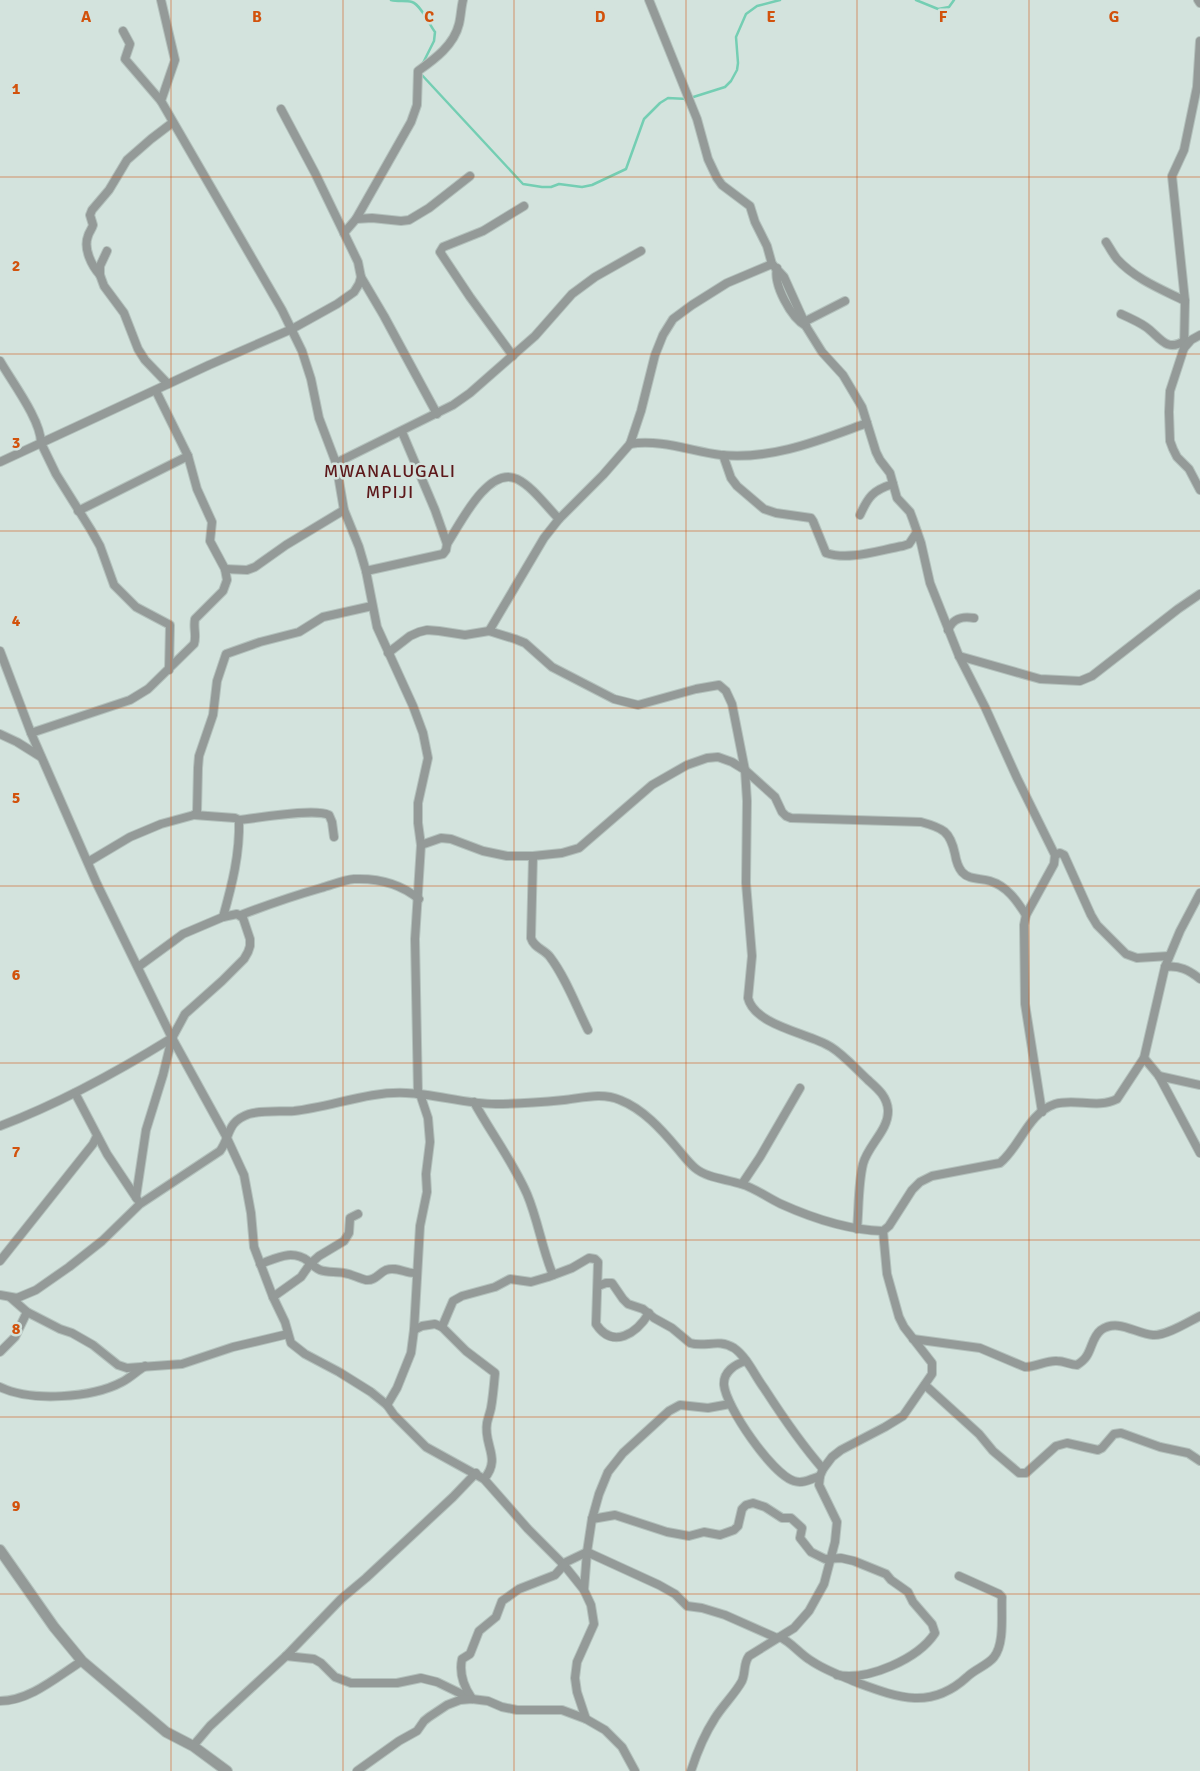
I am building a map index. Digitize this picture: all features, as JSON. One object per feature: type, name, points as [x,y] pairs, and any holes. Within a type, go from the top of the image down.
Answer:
[{"type":"street","points":[[161,0],[176,60],[161,102]]},
{"type":"street","points":[[344,233],[356,219],[411,122],[417,105],[418,71],[444,50],[449,43],[459,24],[463,0]]},
{"type":"street","points":[[649,0],[697,120],[708,159],[714,172],[722,185],[750,206],[754,222],[767,246],[778,284],[789,309],[798,321],[805,324],[822,352],[836,366],[858,399],[876,452],[890,473],[897,498],[910,512],[921,542],[930,583],[959,656],[1055,855],[1054,864],[1026,915],[1024,944],[1025,1004],[1042,1112]]},
{"type":"street","points":[[123,30],[130,44],[125,59],[161,102],[172,124],[237,232],[302,350],[311,379],[319,418],[336,463],[344,510],[359,547],[366,571],[377,627],[413,706],[423,732],[428,758],[418,803],[418,823],[422,845],[416,939],[419,1094],[428,1118],[430,1142],[426,1174],[427,1192],[420,1226],[411,1354],[397,1388],[387,1405]]},
{"type":"street","points":[[1200,42],[1196,87],[1184,150],[1172,176],[1185,301],[1184,345],[1170,391],[1169,412],[1170,441],[1177,457],[1189,469],[1200,490]]},
{"type":"street","points":[[281,109],[315,173],[358,262],[361,277],[437,414]]},
{"type":"street","points":[[168,384],[145,360],[138,349],[124,313],[104,286],[100,275],[90,261],[87,242],[93,225],[90,217],[91,212],[109,190],[130,157],[138,152],[150,139],[172,124]]},
{"type":"street","points":[[356,219],[409,220],[429,208],[470,176]]},
{"type":"street","points":[[513,356],[440,252],[443,247],[483,231],[524,206]]},
{"type":"street","points":[[1106,242],[1116,258],[1125,267],[1153,285],[1185,301]]},
{"type":"street","points":[[100,275],[100,266],[107,251]]},
{"type":"street","points":[[336,463],[437,414],[470,393],[535,336],[572,294],[595,277],[641,251]]},
{"type":"street","points":[[489,631],[544,538],[559,518],[603,475],[630,444],[660,343],[673,320],[692,305],[727,284],[774,266]]},
{"type":"street","points":[[0,462],[292,329],[337,304],[354,292],[361,277]]},
{"type":"street","points":[[805,324],[845,302]]},
{"type":"street","points":[[1121,314],[1145,326],[1164,343],[1184,345],[1200,335]]},
{"type":"street","points":[[0,361],[36,423],[41,436],[41,443],[56,474],[100,546],[114,585],[136,607],[170,624],[169,670]]},
{"type":"street","points":[[31,733],[130,700],[148,689],[194,644],[196,640],[195,619],[223,591],[227,580],[225,569],[210,541],[212,522],[197,489],[188,456],[156,390]]},
{"type":"street","points":[[630,444],[650,443],[722,455],[750,455],[778,452],[803,446],[867,423]]},
{"type":"street","points":[[402,432],[435,510],[447,544]]},
{"type":"street","points":[[722,455],[731,478],[737,486],[764,509],[776,513],[811,518],[826,553],[834,556],[845,556],[903,546],[909,544],[917,532]]},
{"type":"street","points":[[78,511],[188,456]]},
{"type":"street","points":[[366,571],[443,554],[447,544],[476,498],[495,481],[506,477],[513,477],[519,480],[559,518]]},
{"type":"street","points":[[860,515],[869,498],[876,491],[893,484]]},
{"type":"street","points":[[225,569],[247,570],[255,567],[286,545],[344,510]]},
{"type":"street","points":[[959,656],[1040,679],[1068,682],[1080,681],[1092,676],[1200,594]]},
{"type":"street","points":[[194,815],[197,812],[200,756],[213,715],[217,681],[226,654],[260,642],[298,632],[322,616],[372,606]]},
{"type":"street","points":[[948,630],[959,618],[974,618]]},
{"type":"street","points":[[388,653],[410,636],[427,630],[465,635],[489,631],[525,644],[552,667],[614,699],[638,705],[696,689],[719,685],[726,691],[732,704],[745,770],[747,801],[746,882],[752,956],[748,998],[750,1004],[754,1011],[783,1028],[829,1045],[838,1051],[876,1088],[885,1098],[887,1104],[886,1124],[870,1148],[863,1164],[857,1229]]},
{"type":"street","points":[[0,651],[41,757],[88,862],[172,1038],[226,1136],[244,1175],[251,1213],[254,1247],[273,1297],[285,1322],[291,1343],[304,1354],[362,1386],[387,1405],[394,1415],[426,1447],[484,1479],[563,1564],[584,1590],[591,1605],[594,1624],[577,1662],[574,1678],[586,1719]]},
{"type":"street","points":[[0,734],[41,757]]},
{"type":"street","points":[[422,845],[441,838],[451,839],[483,851],[507,856],[562,853],[580,848],[652,785],[686,765],[707,758],[718,757],[732,762],[745,770],[775,797],[782,812],[791,818],[921,822],[940,829],[952,839],[957,864],[962,872],[968,877],[991,881],[1000,885],[1016,898],[1026,915]]},
{"type":"street","points":[[88,862],[130,837],[161,824],[194,815],[235,818],[239,820],[324,813],[329,815],[332,822],[334,837]]},
{"type":"street","points":[[223,917],[234,877],[238,851],[239,820]]},
{"type":"street","points":[[1055,855],[1060,853],[1064,855],[1091,915],[1126,954],[1137,958],[1169,956]]},
{"type":"street","points":[[533,856],[531,938],[535,947],[545,952],[550,958],[588,1030]]},
{"type":"street","points":[[138,967],[183,934],[223,917],[240,915],[289,897],[356,879],[381,881],[398,886],[408,890],[419,899]]},
{"type":"street","points":[[11,1298],[16,1298],[36,1290],[69,1267],[102,1241],[138,1200],[220,1150],[234,1123],[249,1114],[295,1111],[404,1093],[496,1104],[563,1100],[592,1096],[611,1097],[622,1100],[661,1129],[692,1166],[700,1172],[742,1184],[799,1212],[857,1229],[883,1231],[889,1226],[912,1190],[920,1182],[932,1176],[1000,1163],[1006,1158],[1032,1122],[1050,1107],[1062,1103],[1095,1103],[1114,1100],[1120,1094],[1144,1058],[1164,967],[1180,931],[1200,894]]},
{"type":"street","points":[[138,1200],[146,1130],[172,1038],[185,1014],[222,981],[244,959],[248,952],[250,938],[243,918],[240,915]]},
{"type":"street","points":[[1164,967],[1173,966],[1188,970],[1200,979]]},
{"type":"street","points":[[0,1126],[37,1112],[75,1093],[133,1063],[172,1038]]},
{"type":"street","points":[[1144,1058],[1158,1076],[1200,1154]]},
{"type":"street","points":[[1158,1076],[1200,1085]]},
{"type":"street","points":[[742,1184],[800,1088]]},
{"type":"street","points":[[75,1093],[107,1154],[138,1200]]},
{"type":"street","points":[[474,1102],[517,1174],[527,1195],[553,1276]]},
{"type":"street","points":[[0,1261],[93,1144],[97,1136]]},
{"type":"street","points":[[273,1297],[301,1277],[310,1264],[319,1256],[344,1240],[349,1233],[350,1218],[358,1214]]},
{"type":"street","points":[[746,1361],[731,1368],[725,1378],[724,1385],[730,1404],[745,1430],[775,1467],[788,1479],[795,1482],[804,1482],[821,1472],[832,1457],[841,1450],[902,1416],[932,1374],[932,1363],[912,1339],[899,1317],[887,1274],[883,1231]]},
{"type":"street","points":[[260,1264],[288,1254],[296,1255],[325,1272],[343,1273],[368,1280],[372,1280],[386,1270],[396,1268],[409,1274],[416,1273]]},
{"type":"street","points":[[442,1327],[453,1301],[462,1296],[495,1287],[510,1280],[531,1282],[553,1276],[590,1258],[595,1258],[598,1262],[596,1324],[599,1329],[606,1334],[619,1338],[633,1333],[649,1313]]},
{"type":"street","points":[[598,1286],[612,1283],[628,1304],[643,1308],[690,1343],[721,1342],[735,1348],[746,1361],[780,1414],[812,1456],[821,1472],[819,1485],[837,1522],[835,1542],[824,1584],[809,1611],[794,1628],[746,1659],[744,1676],[741,1683],[715,1718],[697,1751],[691,1771]]},
{"type":"street","points":[[0,1294],[11,1298],[27,1312],[72,1333],[127,1368],[182,1364],[232,1347],[288,1334]]},
{"type":"street","points":[[0,1352],[15,1337],[27,1312]]},
{"type":"street","points":[[912,1339],[980,1348],[1025,1368],[1055,1360],[1077,1365],[1086,1357],[1101,1330],[1110,1326],[1123,1326],[1153,1335],[1162,1334],[1200,1316]]},
{"type":"street","points":[[414,1330],[422,1326],[435,1324],[442,1327],[466,1351],[495,1373],[486,1432],[492,1462],[490,1471],[484,1479]]},
{"type":"street","points":[[0,1387],[26,1394],[72,1396],[91,1393],[122,1382],[146,1366]]},
{"type":"street","points":[[925,1385],[979,1434],[993,1451],[1019,1473],[1026,1473],[1056,1446],[1067,1444],[1098,1450],[1114,1434],[1121,1433],[1160,1448],[1188,1453],[1200,1461]]},
{"type":"street","points":[[584,1590],[592,1519],[608,1472],[632,1444],[669,1411],[680,1405],[708,1408],[730,1404]]},
{"type":"street","points":[[193,1746],[210,1726],[286,1656],[341,1599],[410,1538],[476,1474]]},
{"type":"street","points":[[592,1519],[615,1515],[667,1532],[689,1536],[704,1532],[720,1535],[734,1530],[738,1526],[742,1509],[753,1502],[766,1507],[782,1518],[790,1518],[796,1521],[802,1528],[800,1538],[811,1552],[830,1560],[841,1558],[854,1561],[886,1574],[908,1592],[913,1602],[935,1629],[935,1632],[930,1640],[908,1657],[898,1662],[865,1675],[847,1677],[837,1675]]},
{"type":"street","points":[[0,1550],[54,1627],[82,1661],[166,1732],[193,1746],[228,1771]]},
{"type":"street","points":[[472,1699],[462,1683],[460,1668],[462,1659],[470,1654],[479,1631],[496,1617],[502,1600],[519,1589],[555,1575],[563,1564],[587,1552]]},
{"type":"street","points":[[587,1552],[659,1585],[675,1594],[687,1606],[702,1608],[725,1615],[779,1637],[789,1642],[810,1660],[837,1675],[890,1695],[905,1698],[926,1697],[943,1693],[960,1684],[968,1675],[994,1658],[1000,1645],[1002,1597],[959,1576]]},
{"type":"street","points":[[286,1656],[314,1659],[321,1663],[335,1677],[351,1683],[397,1683],[421,1678],[437,1682],[472,1699]]},
{"type":"street","points":[[0,1701],[22,1697],[39,1689],[82,1661]]},
{"type":"street","points":[[357,1771],[399,1741],[417,1731],[424,1720],[435,1713],[460,1700],[472,1699],[488,1701],[502,1707],[517,1710],[562,1710],[586,1719],[604,1730],[622,1746],[635,1771]]},
{"type":"waterway","points":[[391,0],[410,1],[415,4],[422,11],[435,32],[434,41],[422,65]]},
{"type":"waterway","points":[[421,74],[523,184],[542,187],[551,187],[559,184],[582,187],[592,185],[626,169],[644,119],[660,103],[668,98],[687,99],[725,87],[737,70],[736,37],[746,14],[757,6],[780,0]]},
{"type":"waterway","points":[[916,0],[938,9],[949,7],[954,0]]},
{"type":"district","name":"MWANALUGALI MPIJI","points":[[390,481]]}]
